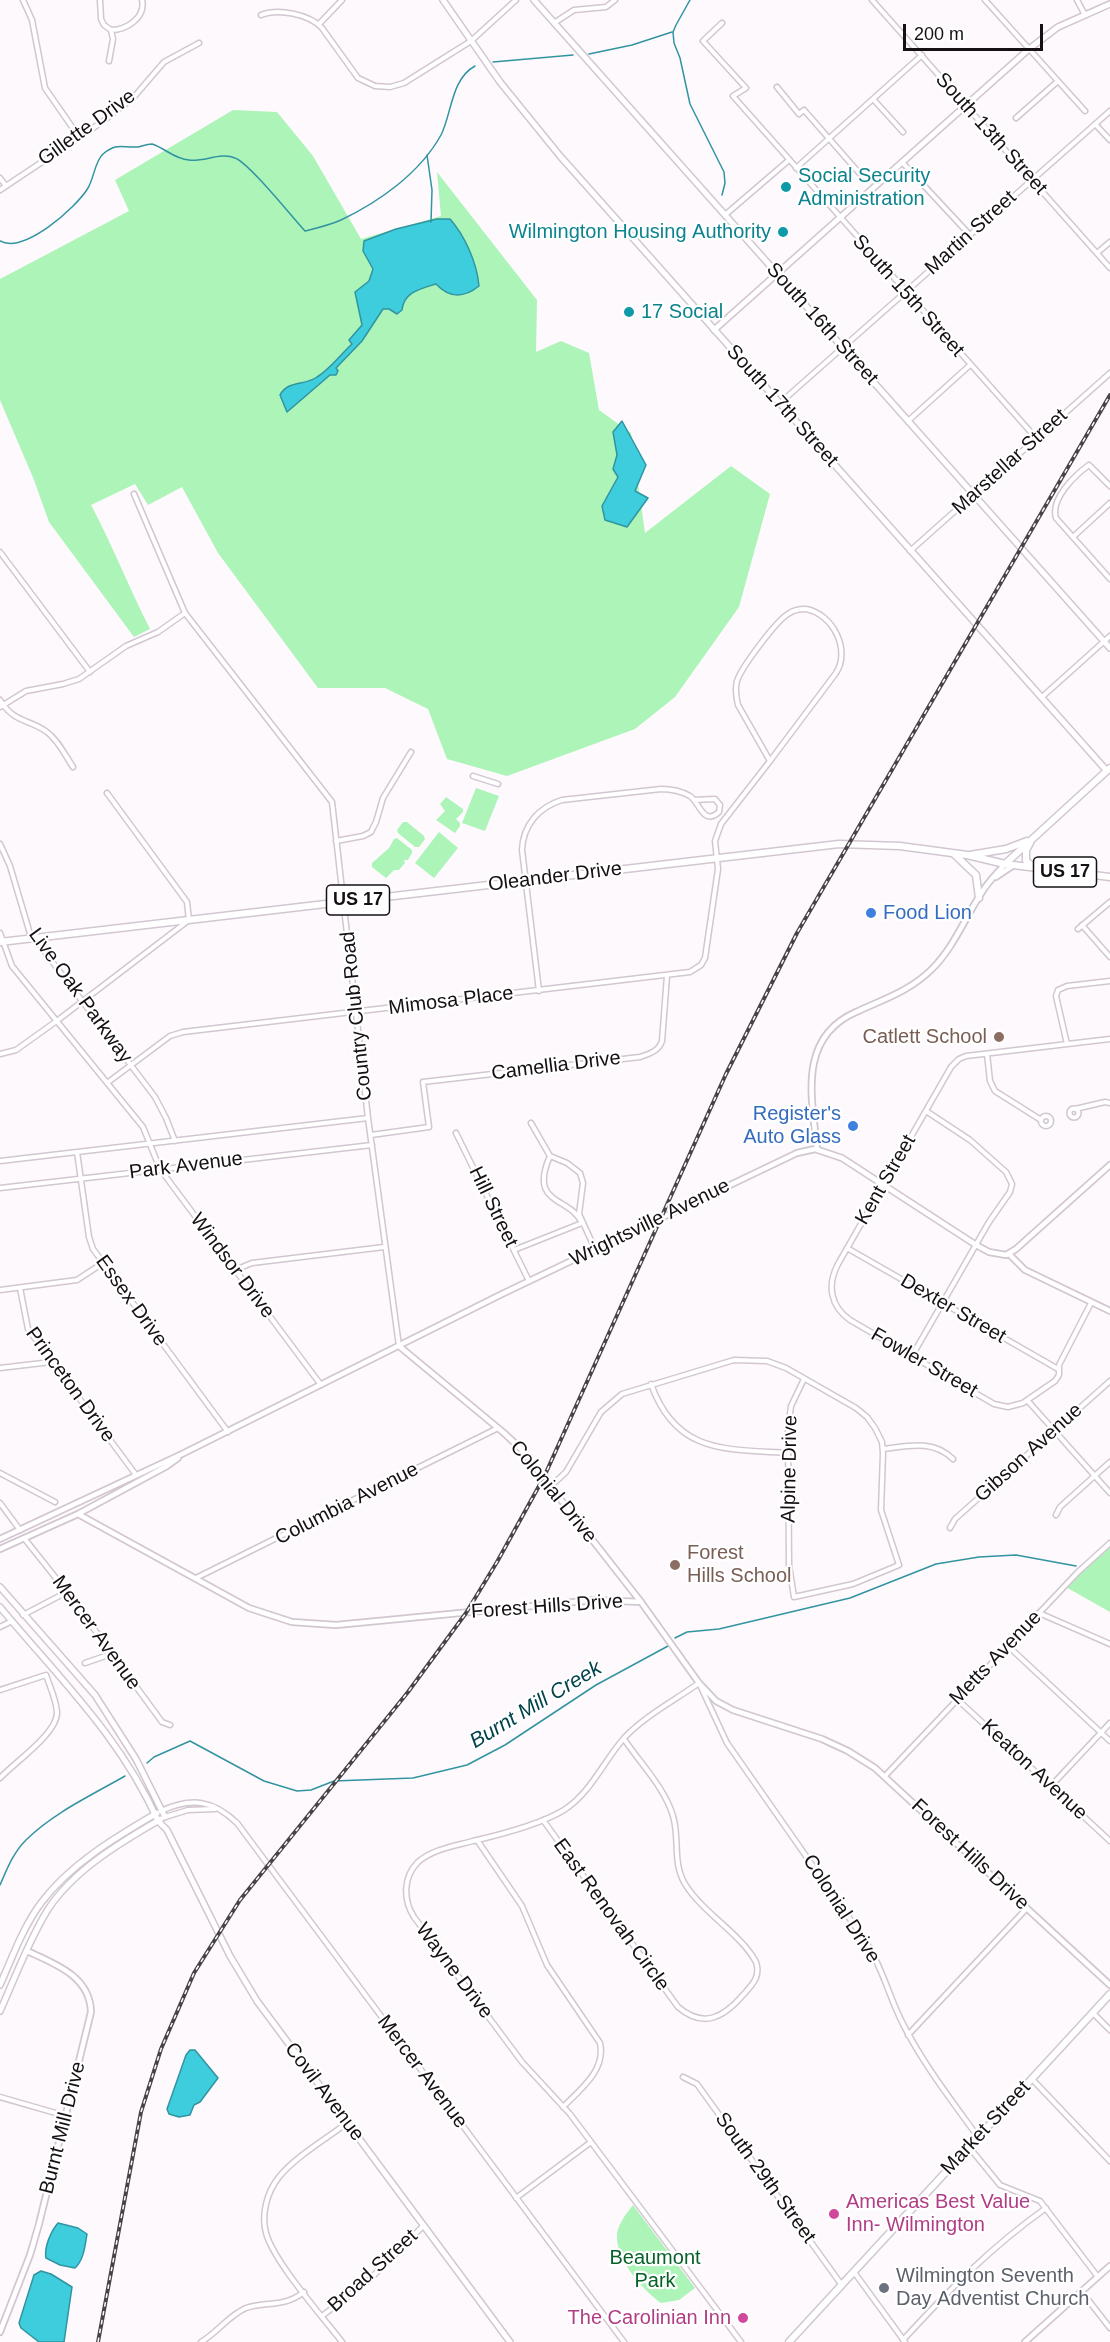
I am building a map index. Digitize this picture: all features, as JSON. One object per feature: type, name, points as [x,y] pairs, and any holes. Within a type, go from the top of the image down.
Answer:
[{"type":"main road","name":"South 17th Street","points":[[442,0],[500,82],[560,156],[1109,772]]},
{"type":"main road","name":"South 16th Street","points":[[534,0],[1110,648]]},
{"type":"main road","points":[[714,330],[1029,49],[1058,27],[1110,4]]},
{"type":"main road","name":"US 17","points":[[1005,864],[1096,781],[1109,772]]},
{"type":"main road","points":[[1033,837],[1025,856],[1029,864],[1037,868]]},
{"type":"main road","name":"US 17","points":[[967,855],[1006,849],[1033,837]]},
{"type":"main road","name":"Oleander Drive","points":[[1,942],[845,844],[900,846],[967,855],[1014,866],[1109,879]]},
{"type":"main road","points":[[954,854],[976,875],[979,898]]},
{"type":"main road","points":[[0,1587],[95,1695],[136,1759],[165,1817],[164,1825]]},
{"type":"main road","points":[[0,1607],[106,1731],[131,1769],[158,1821]]},
{"type":"main road","points":[[0,1986],[40,1904],[65,1876],[85,1860],[161,1810]]},
{"type":"main road","points":[[0,2011],[46,1912],[73,1880],[90,1865],[165,1817]]},
{"type":"main road","name":"Covil Avenue","points":[[158,1821],[164,1825],[249,1990],[510,2342]]},
{"type":"main road","name":"Market Street","points":[[789,2342],[1110,1994]]},
{"type":"street","points":[[23,0],[32,20],[45,88],[79,137]]},
{"type":"street","points":[[100,0],[101,19],[104,25],[111,30],[113,39],[109,61]]},
{"type":"street","points":[[111,30],[122,28],[135,20],[142,10],[142,0]]},
{"type":"street","points":[[319,24],[342,0]]},
{"type":"street","points":[[261,15],[266,13],[292,14],[306,17],[319,24],[358,78],[366,83],[382,87],[404,83],[471,41],[516,0]]},
{"type":"street","points":[[554,22],[574,10],[606,6],[615,0]]},
{"type":"street","name":"South 13th Street","points":[[872,0],[1110,268]]},
{"type":"street","points":[[985,0],[1085,111]]},
{"type":"street","points":[[1077,0],[1085,15]]},
{"type":"street","name":"South 15th Street","points":[[722,23],[702,41],[746,88],[733,96],[1036,438]]},
{"type":"street","name":"Gillette Drive","points":[[0,190],[133,98],[170,57],[199,43]]},
{"type":"street","points":[[796,168],[922,56]]},
{"type":"street","points":[[1016,117],[1058,81]]},
{"type":"street","points":[[777,87],[799,114],[804,110],[861,175]]},
{"type":"street","points":[[873,99],[903,132]]},
{"type":"street","name":"Martin Street","points":[[779,403],[1110,111]]},
{"type":"street","points":[[1095,124],[1110,140]]},
{"type":"street","points":[[725,215],[789,160]]},
{"type":"street","points":[[903,162],[969,234]]},
{"type":"street","points":[[0,178],[6,186]]},
{"type":"street","points":[[1097,254],[1110,242]]},
{"type":"street","points":[[908,421],[970,365]]},
{"type":"street","name":"Marstellar Street","points":[[910,551],[1110,373]]},
{"type":"street","points":[[1110,486],[1089,465],[1063,493],[1055,515],[1110,579]]},
{"type":"street","name":"Country Club Road","points":[[134,494],[185,613],[328,795],[333,805],[368,1118],[399,1346]]},
{"type":"street","points":[[1073,537],[1110,503]]},
{"type":"street","points":[[0,552],[90,672]]},
{"type":"street","points":[[1105,573],[1110,570]]},
{"type":"street","name":"Mimosa Place","points":[[107,1083],[170,1036],[178,1033],[667,976],[690,972],[701,965],[705,958],[717,873],[715,841],[718,830],[770,761],[836,673],[843,660],[843,648],[837,635],[823,617],[810,609],[794,610],[781,619],[743,669],[737,681],[738,705],[770,761]]},
{"type":"street","points":[[2,706],[26,691],[70,682],[90,672],[126,646],[158,632],[185,613]]},
{"type":"street","points":[[1041,698],[1110,636]]},
{"type":"street","points":[[0,700],[2,706],[20,720],[35,725],[51,736],[73,767]]},
{"type":"street","points":[[336,841],[363,836],[370,832],[376,822],[383,798],[411,752]]},
{"type":"street","points":[[473,776],[498,784]]},
{"type":"street","points":[[539,991],[522,850],[524,834],[535,816],[552,804],[571,799],[661,789],[680,792],[694,800],[705,815],[711,817],[719,813],[720,805],[716,799],[694,800]]},
{"type":"street","points":[[0,1054],[16,1050],[189,920],[187,902],[107,793]]},
{"type":"street","name":"Live Oak Parkway","points":[[0,844],[10,866],[28,929],[33,938],[159,1103],[175,1140]]},
{"type":"street","points":[[1005,864],[979,898],[952,944],[930,971],[899,994],[846,1017],[823,1040],[814,1059],[811,1074],[817,1149],[842,1158],[976,1245],[995,1254],[1009,1254],[1110,1165]]},
{"type":"street","points":[[994,878],[1014,866]]},
{"type":"street","points":[[1078,929],[1110,902]]},
{"type":"street","points":[[1082,925],[1110,957]]},
{"type":"street","name":"Live Oak Parkway","points":[[0,933],[1,942],[12,966],[143,1127],[150,1143]]},
{"type":"street","name":"Camellia Drive","points":[[371,1135],[429,1127],[423,1082],[640,1057],[653,1052],[662,1041],[667,976]]},
{"type":"street","points":[[1067,1044],[1056,994],[1059,989],[1110,981]]},
{"type":"street","points":[[1041,1120],[995,1090],[990,1081],[987,1054],[1110,1039]]},
{"type":"street","name":"Kent Street","points":[[832,1296],[833,1275],[847,1248],[951,1067],[962,1058],[987,1054]]},
{"type":"street","points":[[1075,1109],[1105,1102],[1110,1103]]},
{"type":"street","points":[[912,1356],[976,1245],[1010,1192],[1012,1184],[1006,1172],[970,1140],[926,1111]]},
{"type":"street","name":"Park Avenue","points":[[0,1161],[368,1118]]},
{"type":"street","points":[[531,1123],[550,1156],[567,1163],[580,1173],[583,1183],[579,1211],[582,1223]]},
{"type":"street","name":"Hill Street","points":[[456,1133],[529,1281]]},
{"type":"street","name":"Windsor Drive","points":[[150,1143],[160,1169],[321,1385]]},
{"type":"street","name":"Park Avenue","points":[[0,1188],[372,1145]]},
{"type":"street","name":"Wrightsville Avenue","points":[[0,1539],[228,1432],[529,1281],[785,1157],[817,1149]]},
{"type":"street","name":"Essex Drive","points":[[77,1152],[89,1238],[103,1263],[228,1432]]},
{"type":"street","points":[[550,1156],[546,1174],[547,1192],[553,1200],[578,1215],[595,1249]]},
{"type":"street","points":[[514,1250],[582,1223]]},
{"type":"street","points":[[235,1270],[252,1263],[384,1247]]},
{"type":"street","name":"Dexter Street","points":[[847,1248],[1059,1369]]},
{"type":"street","points":[[1009,1254],[1025,1270],[1110,1311]]},
{"type":"street","points":[[0,1290],[77,1280],[103,1263]]},
{"type":"street","name":"Princeton Drive","points":[[20,1288],[26,1325],[136,1475]]},
{"type":"street","name":"Fowler Street","points":[[832,1296],[846,1317],[1001,1406],[1015,1407],[1027,1400]]},
{"type":"street","points":[[1091,1303],[1059,1365],[1059,1375],[1053,1383],[1027,1400],[1110,1493]]},
{"type":"street","name":"Colonial Drive","points":[[399,1346],[522,1450],[640,1602]]},
{"type":"street","points":[[551,1486],[571,1464],[595,1421],[606,1407],[622,1394],[725,1362],[743,1359],[771,1362],[856,1408],[875,1428],[883,1449],[927,1445],[944,1451],[953,1459]]},
{"type":"street","points":[[0,1368],[51,1362]]},
{"type":"street","name":"Alpine Drive","points":[[804,1379],[791,1406],[788,1430],[789,1565],[794,1597],[853,1584],[899,1565],[881,1510],[883,1449]]},
{"type":"street","name":"Gibson Avenue","points":[[950,1528],[955,1518],[1110,1381]]},
{"type":"street","points":[[651,1384],[665,1414],[689,1437],[719,1447],[788,1453]]},
{"type":"street","name":"Columbia Avenue","points":[[196,1578],[498,1428]]},
{"type":"street","name":"Wrightsville Avenue","points":[[0,1549],[78,1514],[167,1466],[182,1454]]},
{"type":"street","points":[[1056,1515],[1060,1507],[1110,1462]]},
{"type":"street","points":[[0,1473],[55,1502]]},
{"type":"street","points":[[0,1503],[20,1530]]},
{"type":"street","name":"Forest Hills Drive","points":[[78,1514],[258,1612],[292,1622],[316,1625],[595,1600],[640,1602],[699,1683],[716,1701],[729,1708],[830,1742],[885,1776],[1110,1985]]},
{"type":"street","name":"Mercer Avenue","points":[[24,1538],[67,1592],[162,1722],[170,1725]]},
{"type":"street","name":"Metts Avenue","points":[[885,1776],[1078,1572],[1110,1544]]},
{"type":"street","points":[[23,1615],[67,1592]]},
{"type":"street","points":[[1039,1613],[1110,1644]]},
{"type":"street","points":[[0,1627],[12,1621]]},
{"type":"street","points":[[1008,1646],[1110,1741]]},
{"type":"street","points":[[85,1663],[111,1654]]},
{"type":"street","points":[[0,1690],[46,1676],[57,1712],[55,1721],[46,1736],[14,1762],[0,1778]]},
{"type":"street","name":"Colonial Drive","points":[[699,1683],[727,1743],[873,1952],[908,2035],[978,2137]]},
{"type":"street","name":"Wayne Drive","points":[[699,1683],[639,1725],[624,1739],[574,1802],[562,1811],[543,1820],[434,1853],[418,1863],[406,1886],[409,1910],[522,2062],[591,2142],[741,2342]]},
{"type":"street","name":"Keaton Avenue","points":[[957,1699],[1110,1841]]},
{"type":"street","points":[[1051,1786],[1110,1723]]},
{"type":"street","name":"East Renovah Circle","points":[[543,1820],[681,2009],[699,2019],[723,2014],[736,2003],[755,1982],[758,1968],[751,1954],[696,1899],[686,1884],[677,1864],[675,1826],[670,1806],[624,1739]]},
{"type":"street","name":"Mercer Avenue","points":[[161,1810],[194,1802],[212,1804],[237,1823],[624,2342]]},
{"type":"street","points":[[165,1817],[188,1810],[216,1809]]},
{"type":"street","points":[[477,1840],[522,1906],[547,1965],[600,2043],[602,2054],[599,2067],[563,2107]]},
{"type":"street","points":[[908,2035],[1027,1908]]},
{"type":"street","points":[[18,1947],[27,1951]]},
{"type":"street","name":"Burnt Mill Drive","points":[[0,2332],[30,2255],[90,2019],[90,2001],[84,1988],[70,1972],[27,1951]]},
{"type":"street","points":[[1093,2012],[1110,2030]]},
{"type":"street","name":"South 29th Street","points":[[683,2078],[696,2084],[842,2285]]},
{"type":"street","points":[[1032,2079],[1110,2161]]},
{"type":"street","points":[[0,2097],[66,2116]]},
{"type":"street","points":[[342,2342],[278,2257],[265,2231],[267,2198],[280,2175],[347,2123]]},
{"type":"street","points":[[516,2198],[591,2142]]},
{"type":"street","points":[[969,2147],[1000,2186],[1034,2197],[1046,2208],[1098,2277]]},
{"type":"street","points":[[854,2272],[904,2341],[961,2278],[1009,2235],[1046,2208]]},
{"type":"street","name":"Broad Street","points":[[322,2316],[368,2281],[423,2226]]},
{"type":"street","points":[[1025,2342],[1110,2266]]},
{"type":"street","points":[[201,2342],[245,2309],[282,2304],[294,2300],[304,2292]]},
{"type":"street","points":[[1082,2292],[1110,2328]]},
{"type":"green space","points":[[233,110],[277,112],[313,156],[361,239],[441,216],[437,172],[537,300],[536,352],[561,341],[589,353],[599,410],[631,433],[645,533],[731,466],[770,494],[739,607],[675,697],[635,729],[507,776],[447,759],[428,709],[385,688],[318,688],[218,553],[182,487],[148,505],[135,484],[91,505],[150,629],[134,637],[49,522],[0,400],[0,279],[129,211],[115,180]]},
{"type":"green space","points":[[476,788],[499,796],[485,831],[462,823]]},
{"type":"green space","points":[[446,797],[463,809],[456,819],[460,826],[455,833],[436,820],[445,811],[440,804]]},
{"type":"green space","points":[[403,822],[407,822],[424,836],[425,839],[419,847],[415,847],[398,833],[397,830]]},
{"type":"green space","points":[[439,832],[458,848],[434,878],[415,863]]},
{"type":"green space","points":[[397,838],[412,850],[412,853],[408,860],[404,860],[405,863],[399,870],[394,870],[386,878],[372,867],[372,863]]},
{"type":"green space","points":[[1110,1544],[1110,1612],[1064,1586]]},
{"type":"green space","name":"Beaumont Park","points":[[633,2205],[695,2288],[679,2300],[661,2303],[639,2283],[622,2256],[618,2247],[618,2229]]},
{"type":"water","points":[[437,219],[450,219],[461,233],[473,259],[479,286],[468,293],[457,295],[446,292],[436,284],[409,295],[402,310],[397,314],[389,309],[383,309],[362,341],[336,368],[338,371],[336,375],[330,375],[287,412],[280,395],[283,390],[312,380],[326,370],[352,344],[349,340],[362,325],[355,292],[369,281],[373,269],[363,251],[364,241],[396,229]]},
{"type":"water","points":[[622,421],[646,465],[635,491],[648,498],[627,527],[605,520],[602,506],[618,477],[613,469],[617,455],[613,432]]},
{"type":"water","points":[[190,2050],[195,2050],[218,2078],[200,2102],[194,2105],[190,2115],[179,2117],[169,2114],[167,2109],[186,2055]]},
{"type":"water","points":[[58,2223],[78,2228],[87,2234],[82,2257],[75,2268],[60,2265],[46,2258],[49,2239]]},
{"type":"water","points":[[41,2271],[51,2274],[72,2287],[64,2342],[39,2342],[21,2328],[19,2323],[34,2275]]},
{"type":"waterway","points":[[690,0],[673,32],[674,43],[680,58],[690,104],[724,172],[725,183],[722,195]]},
{"type":"waterway","points":[[589,54],[632,45],[672,32]]},
{"type":"waterway","points":[[493,62],[573,55]]},
{"type":"waterway","points":[[0,241],[10,243],[22,241],[35,235],[73,207],[88,188],[98,161],[108,150],[116,147],[138,147],[150,144],[184,159],[195,160],[224,156],[235,158],[260,180],[305,231],[341,220],[384,195],[422,162],[441,135],[461,79],[475,66]]},
{"type":"waterway","points":[[427,155],[432,190],[431,222]]},
{"type":"waterway","name":"Burnt Mill Creek","points":[[675,1638],[687,1632],[719,1629],[850,1598],[936,1564],[979,1557],[1016,1555],[1076,1566]]},
{"type":"waterway","name":"Burnt Mill Creek","points":[[147,1763],[154,1757],[190,1741],[264,1781],[297,1791],[311,1790],[334,1781],[413,1778],[467,1765],[505,1745],[596,1685],[668,1646]]},
{"type":"waterway","name":"Burnt Mill Creek","points":[[0,1885],[17,1850],[37,1830],[73,1805],[125,1776]]},
{"type":"railway","points":[[98,2342],[141,2112],[161,2049],[194,1973],[240,1900],[408,1692],[466,1613],[497,1562],[544,1477],[726,1074],[797,933],[1110,395]]},
{"type":"place","name":"Social Security Administration","points":[[786,187]]},
{"type":"place","name":"Wilmington Housing Authority","points":[[783,232]]},
{"type":"place","name":"17 Social","points":[[629,312]]},
{"type":"place","name":"Food Lion","points":[[871,913]]},
{"type":"place","name":"Catlett School","points":[[999,1037]]},
{"type":"place","name":"Register's Auto Glass","points":[[853,1126]]},
{"type":"place","name":"Forest Hills School","points":[[675,1565]]},
{"type":"place","name":"Americas Best Value Inn- Wilmington","points":[[834,2214]]},
{"type":"place","name":"Wilmington Seventh Day Adventist Church","points":[[884,2288]]},
{"type":"place","name":"The Carolinian Inn","points":[[743,2318]]}]
